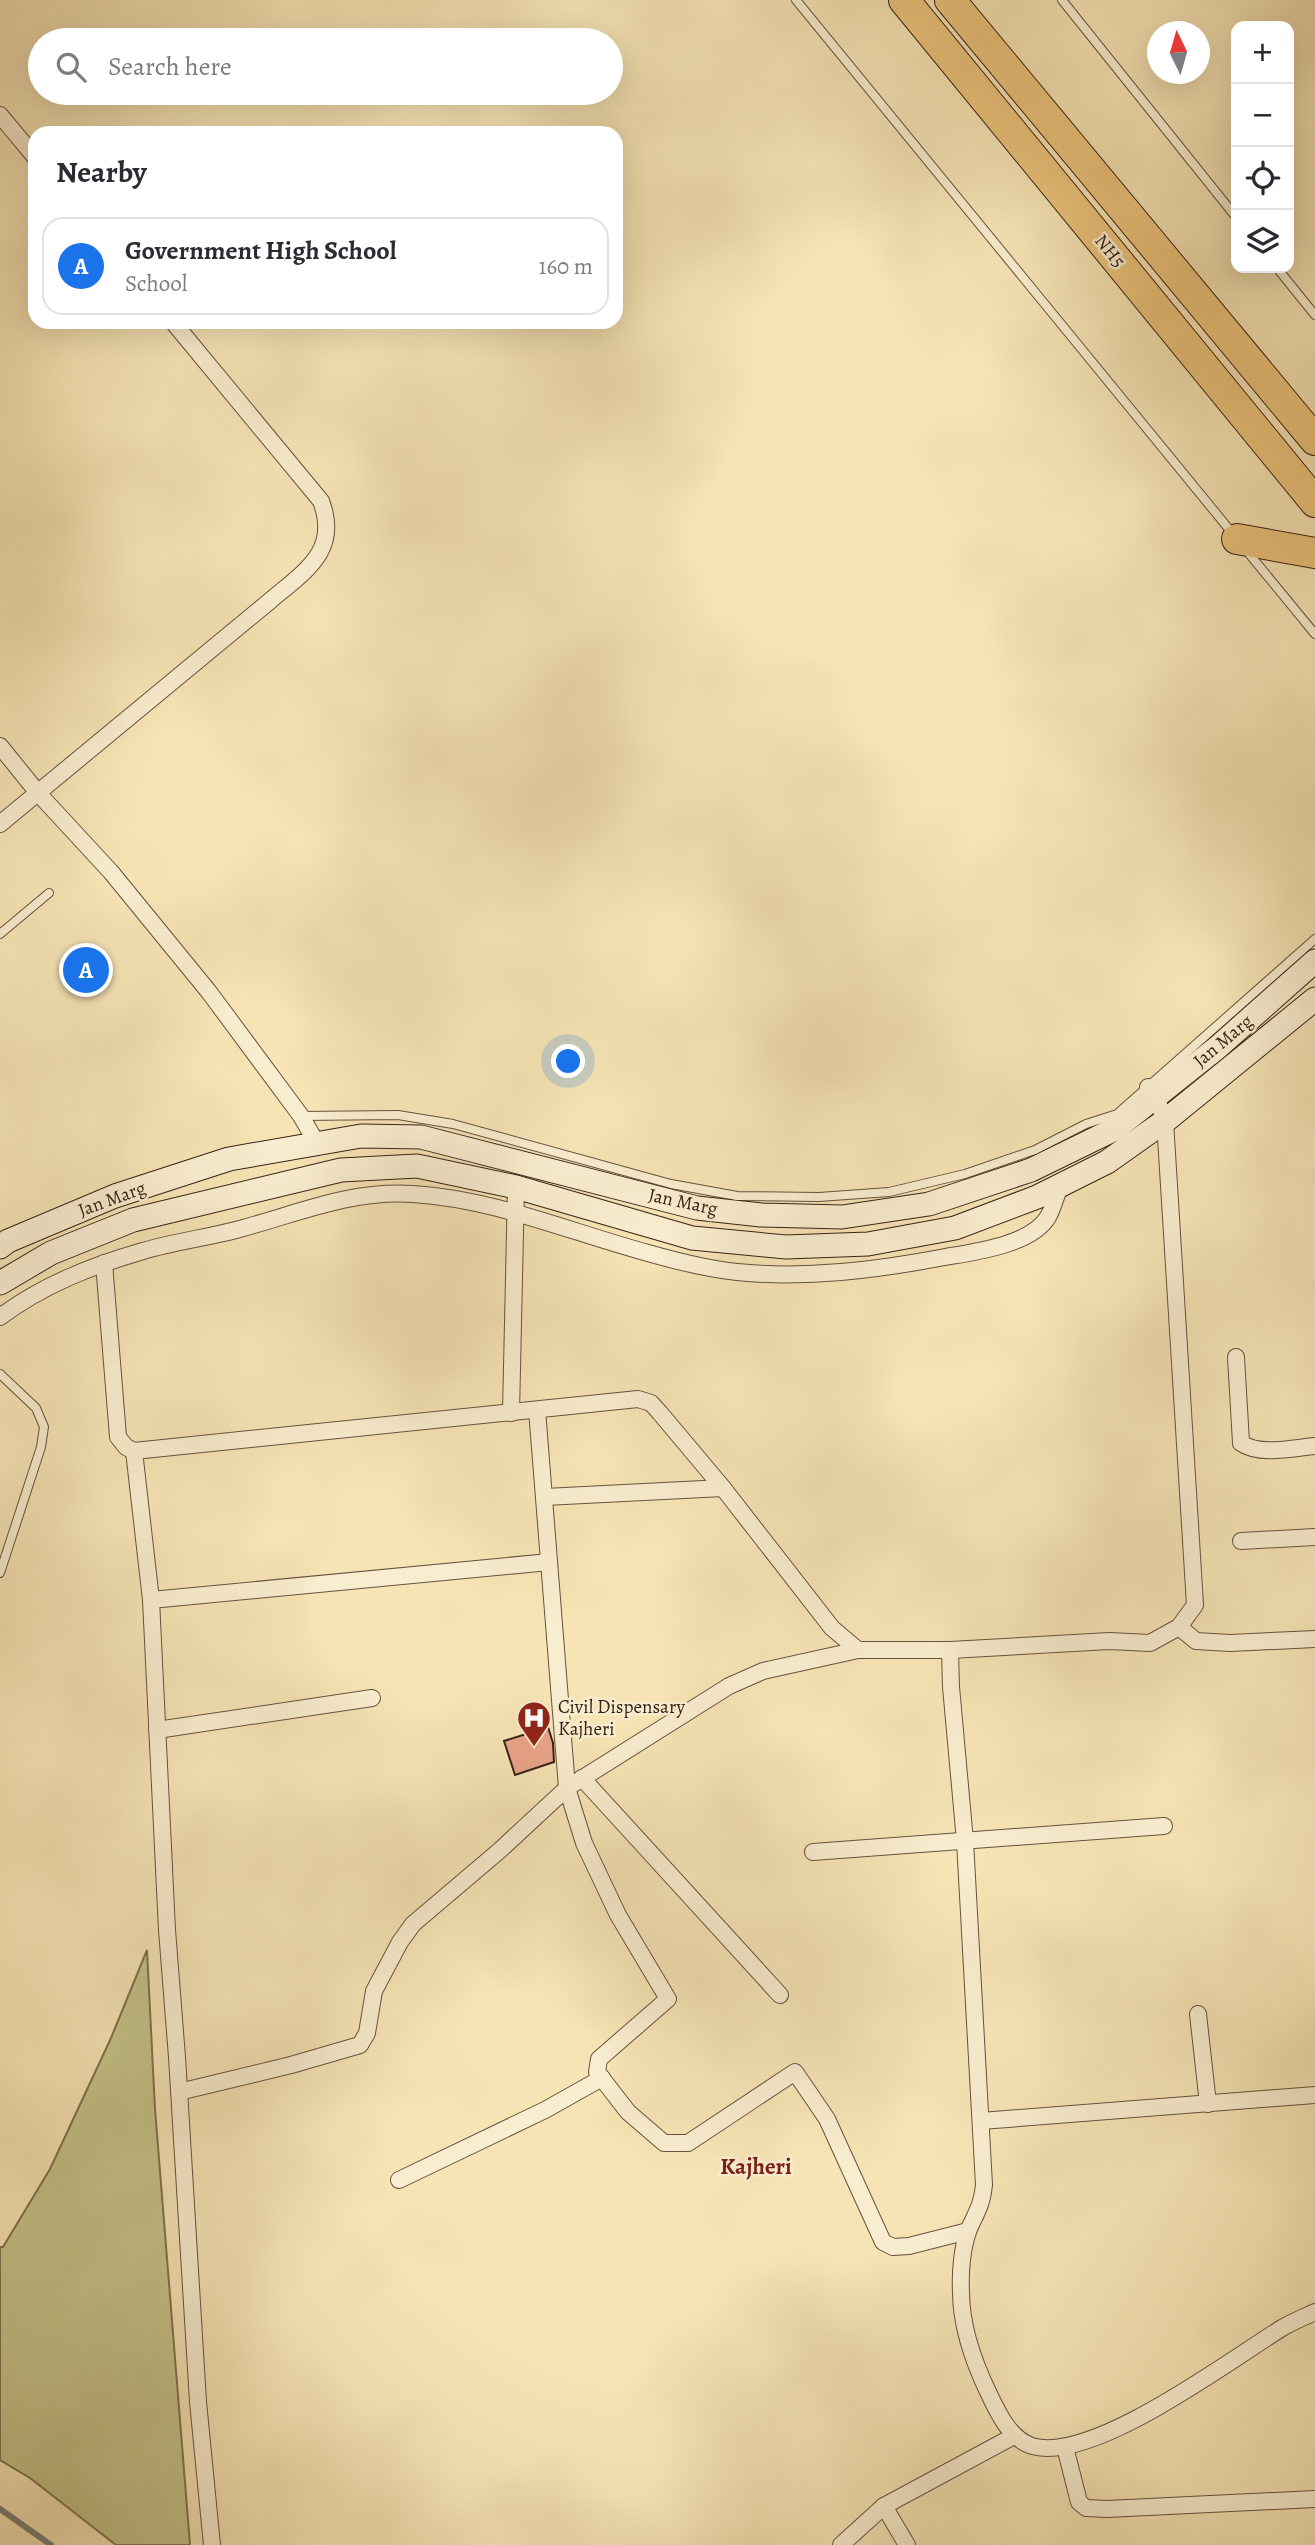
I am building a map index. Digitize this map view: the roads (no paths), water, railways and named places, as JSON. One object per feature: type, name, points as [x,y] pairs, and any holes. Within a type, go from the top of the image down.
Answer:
[{"type":"highway","name":"NH5","points":[[904,0],[1315,502]]},
{"type":"highway","name":"NH5","points":[[950,0],[1315,440]]},
{"type":"highway","points":[[1237,539],[1315,553]]},
{"type":"main road","name":"Jan Marg","points":[[0,1247],[8,1241],[128,1192],[229,1159],[361,1136],[421,1137],[697,1208],[761,1216],[842,1217],[929,1204],[1031,1170],[1115,1129],[1152,1092],[1218,1046],[1315,961]]},
{"type":"main road","name":"Jan Marg","points":[[0,1283],[51,1253],[133,1220],[341,1170],[417,1166],[516,1187],[692,1238],[786,1247],[868,1244],[954,1228],[1037,1198],[1107,1163],[1165,1121],[1315,999]]},
{"type":"street","points":[[0,114],[28,148]]},
{"type":"street","points":[[0,824],[271,600],[323,551],[326,514],[321,501],[179,329]]},
{"type":"street","points":[[0,746],[38,793],[111,872],[209,992],[301,1116],[316,1142]]},
{"type":"street","points":[[179,2092],[360,2045],[367,2033],[374,1992],[400,1941],[413,1924],[499,1851],[567,1788],[729,1686],[763,1671],[859,1650],[950,1650],[1109,1641],[1150,1643],[1179,1627],[1195,1605],[1165,1121],[1152,1092]]},
{"type":"street","points":[[0,1317],[24,1299],[77,1272],[144,1250],[237,1229],[319,1204],[371,1195],[412,1194],[466,1201],[515,1212],[649,1254],[736,1272],[811,1274],[865,1270],[982,1250],[1011,1242],[1035,1231],[1046,1220],[1060,1186]]},
{"type":"street","points":[[511,1413],[516,1187]]},
{"type":"street","points":[[104,1264],[118,1437],[126,1447],[134,1451],[638,1399],[651,1403],[723,1488],[832,1628],[859,1650]]},
{"type":"street","points":[[1236,1357],[1241,1443],[1259,1450],[1315,1447]]},
{"type":"street","points":[[537,1410],[567,1788],[584,1843],[618,1915],[668,1999],[599,2059],[597,2072],[628,2112],[664,2143],[676,2144],[688,2143],[795,2072],[828,2119],[883,2242],[893,2247],[909,2246],[968,2231]]},
{"type":"street","points":[[134,1451],[151,1600],[167,1930],[198,2402],[212,2545]]},
{"type":"street","points":[[545,1497],[723,1488]]},
{"type":"street","points":[[1241,1542],[1315,1537]]},
{"type":"street","points":[[151,1600],[549,1562]]},
{"type":"street","points":[[1179,1627],[1196,1641],[1230,1643],[1315,1639]]},
{"type":"street","points":[[950,1650],[965,1841],[984,2185],[982,2204],[968,2231],[961,2293],[965,2324],[990,2398],[1014,2435],[1031,2446],[1065,2447],[1133,2421],[1207,2378],[1284,2327],[1315,2312]]},
{"type":"street","points":[[157,1730],[372,1699]]},
{"type":"street","points":[[582,1778],[780,1995]]},
{"type":"street","points":[[813,1852],[1164,1826]]},
{"type":"street","points":[[1198,2014],[1208,2104]]},
{"type":"street","points":[[399,2180],[545,2110],[602,2078]]},
{"type":"street","points":[[981,2121],[1315,2095]]},
{"type":"street","points":[[841,2545],[884,2506],[1014,2435]]},
{"type":"street","points":[[1065,2447],[1079,2502],[1086,2508],[1315,2500]]},
{"type":"street","points":[[884,2506],[907,2545]]},
{"type":"lane","points":[[796,0],[1315,634]]},
{"type":"lane","points":[[1062,0],[1231,211]]},
{"type":"lane","points":[[1281,273],[1315,315]]},
{"type":"lane","points":[[0,934],[49,893]]},
{"type":"lane","points":[[301,1116],[412,1117],[466,1127],[684,1186],[737,1196],[818,1196],[889,1192],[965,1174],[1035,1150],[1086,1124],[1117,1114],[1152,1092],[1315,939]]},
{"type":"lane","points":[[0,1374],[36,1408],[44,1427],[41,1447],[0,1573]]},
{"type":"waterway","points":[[0,2509],[51,2545]]},
{"type":"place","name":"Government High School","points":[[86,970]]},
{"type":"place","name":"Civil Dispensary Kajheri","points":[[534,1748]]},
{"type":"district","name":"Kajheri","points":[[756,2166]]}]
